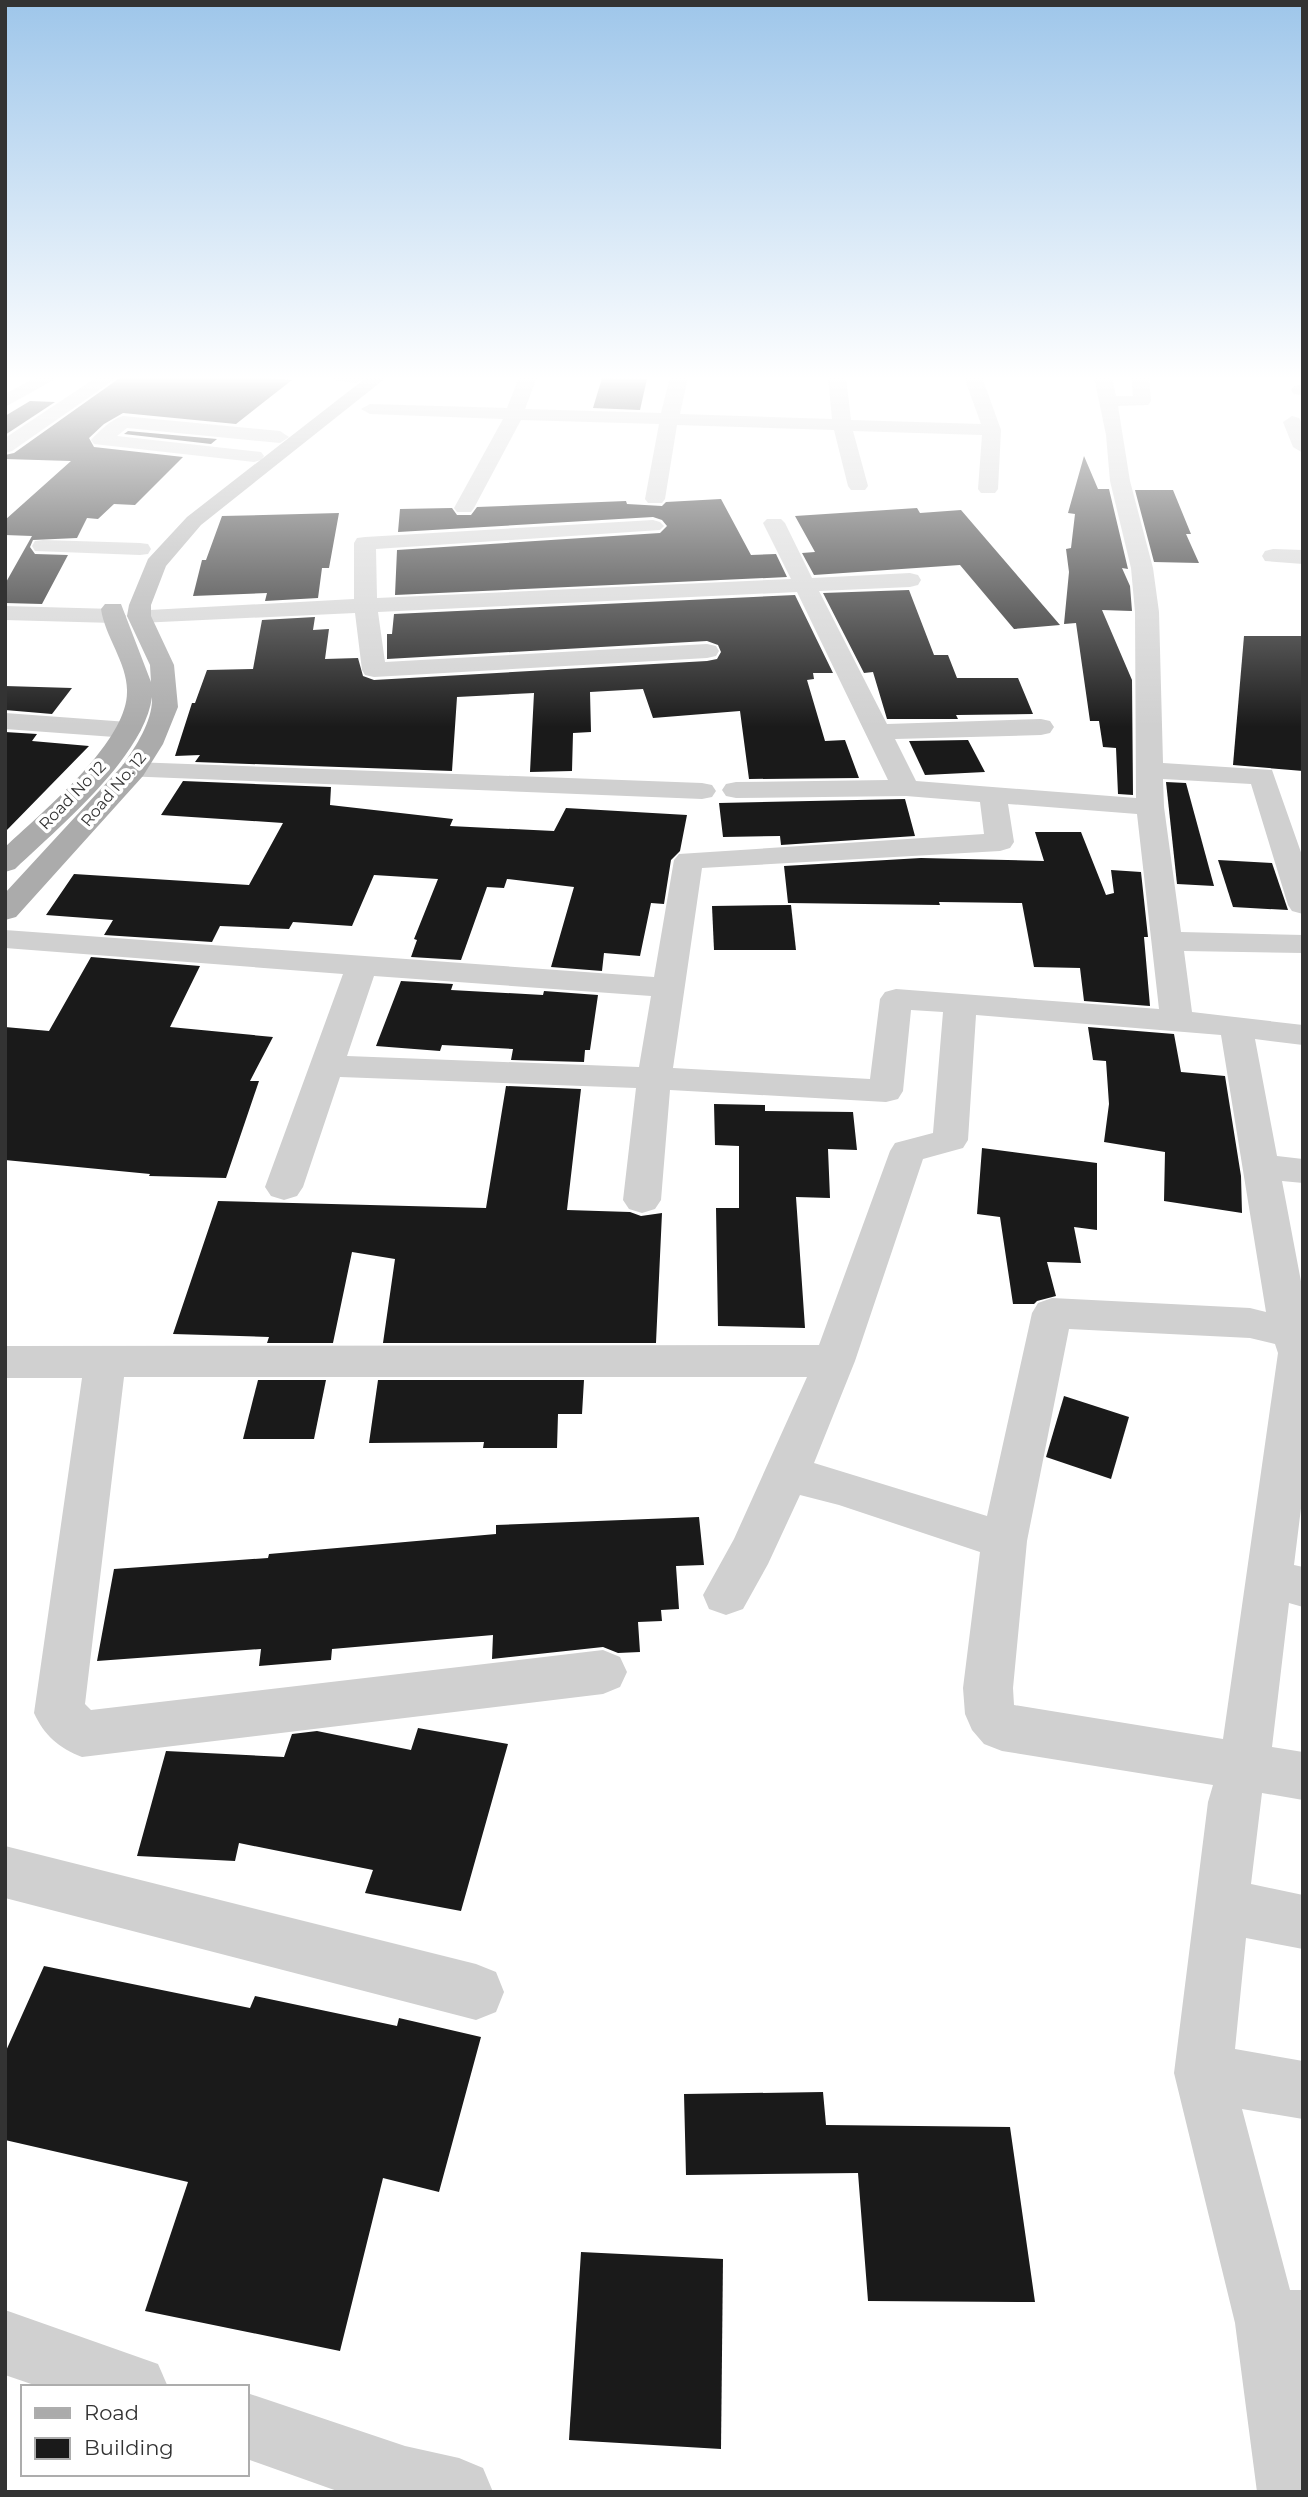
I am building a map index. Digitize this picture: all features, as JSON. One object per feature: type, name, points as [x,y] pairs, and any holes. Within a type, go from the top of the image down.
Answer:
[{"type":"main road","points":[[128,571],[140,549],[203,494]]},
{"type":"main road","points":[[139,616],[140,605],[156,564],[194,521],[225,494]]},
{"type":"main road","name":"Road No 12","points":[[5,863],[99,771],[135,717],[140,692],[114,616],[113,603],[118,593]]},
{"type":"main road","name":"Road No. 12","points":[[5,911],[133,770],[150,744],[165,707],[162,665],[139,616]]},
{"type":"street","points":[[464,508],[472,494]]},
{"type":"street","points":[[655,499],[656,494]]},
{"type":"street","points":[[1124,494],[1135,532],[1146,601],[1150,807],[1177,1020]]},
{"type":"street","points":[[774,523],[906,788]]},
{"type":"street","points":[[653,526],[365,543],[366,606],[374,670],[707,651]]},
{"type":"street","points":[[43,546],[140,549]]},
{"type":"street","points":[[1273,556],[1303,557]]},
{"type":"street","points":[[139,616],[910,580]]},
{"type":"street","points":[[5,613],[114,616]]},
{"type":"street","points":[[5,721],[128,730]]},
{"type":"street","points":[[878,732],[1041,727]]},
{"type":"street","points":[[133,770],[702,791]]},
{"type":"street","points":[[1150,770],[1262,776],[1303,905]]},
{"type":"street","points":[[736,790],[906,788],[1150,807]]},
{"type":"street","points":[[642,1200],[654,1078],[689,860],[1000,842],[992,793]]},
{"type":"street","points":[[5,939],[668,988]]},
{"type":"street","points":[[1167,941],[1303,944]]},
{"type":"street","points":[[284,1187],[362,966]]},
{"type":"street","points":[[327,1066],[654,1078],[886,1091],[896,999],[1177,1020],[1303,1035]]},
{"type":"street","points":[[726,1595],[752,1550],[834,1361],[908,1151],[950,1140],[960,1003]]},
{"type":"street","points":[[1236,1027],[1299,1353],[1286,1582],[1234,1802],[1203,2073],[1285,2323],[1291,2492]]},
{"type":"street","points":[[1261,1167],[1303,1171]]},
{"type":"street","points":[[1296,1334],[1250,1323],[1052,1313],[1004,1541],[988,1688],[990,1714],[1002,1728],[1303,1776]]},
{"type":"street","points":[[5,1362],[834,1361]]},
{"type":"street","points":[[105,1362],[59,1713],[82,1734],[603,1672]]},
{"type":"street","points":[[787,1474],[839,1487],[1004,1541]]},
{"type":"street","points":[[5,1872],[476,1992]]},
{"type":"street","points":[[1223,1906],[1303,1922]]},
{"type":"street","points":[[1203,2073],[1303,2090]]},
{"type":"street","points":[[5,2342],[129,2385]]},
{"type":"street","points":[[248,2426],[422,2488]]},
{"type":"building","points":[[35,494],[146,494],[135,505],[114,504],[98,519],[87,518],[77,538],[33,540],[30,547],[35,554],[68,555],[42,604],[5,603],[5,584],[32,536],[5,535],[5,520]]},
{"type":"building","points":[[1073,494],[1110,494],[1128,569],[1122,568],[1130,586],[1132,611],[1102,610],[1132,680],[1133,795],[1118,794],[1116,748],[1103,747],[1099,721],[1090,721],[1076,623],[1064,624],[1069,572],[1066,549],[1071,548],[1075,514],[1068,513]]},
{"type":"building","points":[[1136,494],[1174,494],[1191,534],[1186,534],[1199,563],[1154,562]]},
{"type":"building","points":[[721,499],[751,555],[776,554],[787,577],[395,595],[397,550],[660,533],[667,526],[662,520],[653,517],[398,532],[400,509],[452,508],[457,515],[471,515],[477,507],[626,501],[627,504],[662,506],[666,502]]},
{"type":"building","points":[[917,508],[920,513],[961,510],[1060,625],[1014,629],[960,565],[814,575],[802,553],[815,552],[795,516]]},
{"type":"building","points":[[339,513],[329,568],[322,568],[318,598],[265,601],[267,593],[193,596],[202,560],[206,560],[222,516]]},
{"type":"building","points":[[909,590],[934,655],[948,655],[957,678],[1018,678],[1033,714],[956,715],[958,719],[887,719],[873,672],[864,673],[823,593]]},
{"type":"building","points":[[795,595],[833,673],[813,673],[814,679],[807,680],[825,741],[845,740],[859,778],[749,779],[740,711],[653,718],[643,689],[590,692],[591,732],[573,733],[572,771],[530,772],[534,693],[457,697],[452,771],[195,762],[200,755],[175,756],[192,703],[195,703],[207,670],[253,669],[262,620],[315,617],[313,630],[329,629],[325,659],[358,658],[363,676],[374,680],[707,661],[717,659],[721,652],[718,645],[707,641],[387,659],[387,634],[392,634],[394,614]]},
{"type":"building","points":[[1244,636],[1303,636],[1303,771],[1233,765]]},
{"type":"building","points":[[5,686],[72,688],[52,714],[5,710]]},
{"type":"building","points":[[5,732],[37,734],[32,741],[89,746],[5,832]]},
{"type":"building","points":[[968,740],[985,772],[925,775],[909,741]]},
{"type":"building","points":[[183,781],[331,787],[330,805],[453,819],[450,826],[554,831],[566,808],[687,815],[680,851],[671,860],[664,904],[651,903],[640,956],[604,953],[602,971],[551,967],[574,887],[507,879],[504,888],[487,887],[461,960],[411,957],[417,940],[414,939],[438,879],[374,875],[352,926],[293,922],[289,929],[220,926],[212,942],[104,935],[113,920],[46,915],[74,874],[249,885],[283,823],[161,815]]},
{"type":"building","points":[[1166,782],[1186,783],[1214,886],[1177,884]]},
{"type":"building","points":[[905,799],[915,836],[781,845],[780,836],[723,837],[719,803]]},
{"type":"building","points":[[1035,832],[1081,832],[1106,895],[1114,893],[1111,870],[1141,872],[1148,937],[1144,937],[1150,1006],[1084,1001],[1080,968],[1034,967],[1022,903],[788,903],[784,866],[921,858],[1044,861]]},
{"type":"building","points":[[1218,860],[1272,863],[1288,910],[1233,907]]},
{"type":"building","points":[[791,905],[796,950],[714,950],[712,906]]},
{"type":"building","points":[[91,957],[200,966],[170,1027],[273,1037],[250,1081],[259,1081],[226,1178],[149,1176],[150,1174],[5,1160],[5,1027],[49,1031]]},
{"type":"building","points":[[401,981],[453,984],[451,990],[543,995],[544,991],[598,995],[590,1050],[585,1050],[584,1062],[511,1060],[513,1049],[442,1045],[440,1051],[376,1046]]},
{"type":"building","points":[[1088,1027],[1174,1034],[1181,1072],[1225,1076],[1241,1176],[1242,1213],[1164,1201],[1165,1152],[1104,1142],[1109,1104],[1106,1061],[1093,1060]]},
{"type":"building","points":[[506,1086],[581,1089],[567,1210],[630,1212],[641,1216],[662,1213],[656,1343],[383,1343],[395,1259],[352,1252],[333,1343],[267,1343],[269,1337],[173,1334],[218,1201],[486,1208]]},
{"type":"building","points":[[714,1104],[765,1105],[765,1111],[853,1112],[857,1150],[828,1149],[830,1198],[796,1197],[805,1328],[718,1326],[716,1208],[739,1208],[739,1146],[715,1145]]},
{"type":"building","points":[[982,1148],[1097,1163],[1097,1230],[1074,1227],[1081,1263],[1047,1262],[1056,1296],[1034,1304],[1013,1304],[1000,1217],[977,1214]]},
{"type":"building","points":[[258,1380],[326,1380],[314,1439],[243,1439]]},
{"type":"building","points":[[378,1380],[584,1380],[582,1414],[558,1414],[557,1448],[483,1448],[484,1442],[369,1443]]},
{"type":"building","points":[[1064,1396],[1129,1417],[1111,1479],[1046,1457]]},
{"type":"building","points":[[699,1517],[704,1565],[676,1566],[679,1609],[661,1610],[662,1621],[638,1622],[640,1652],[618,1653],[603,1647],[492,1659],[493,1635],[332,1649],[331,1660],[259,1666],[261,1649],[97,1661],[114,1569],[268,1558],[269,1554],[496,1534],[496,1525]]},
{"type":"building","points":[[418,1728],[508,1744],[461,1911],[365,1893],[373,1870],[239,1843],[235,1861],[137,1856],[166,1751],[284,1757],[292,1734],[317,1731],[411,1750]]},
{"type":"building","points":[[44,1966],[250,2008],[255,1996],[397,2026],[399,2018],[481,2037],[439,2192],[383,2178],[340,2351],[145,2311],[188,2182],[5,2140],[5,2053]]},
{"type":"building","points":[[823,2092],[826,2125],[1010,2127],[1035,2302],[868,2301],[858,2173],[686,2175],[684,2094]]},
{"type":"building","points":[[581,2252],[723,2259],[721,2449],[569,2440]]}]
